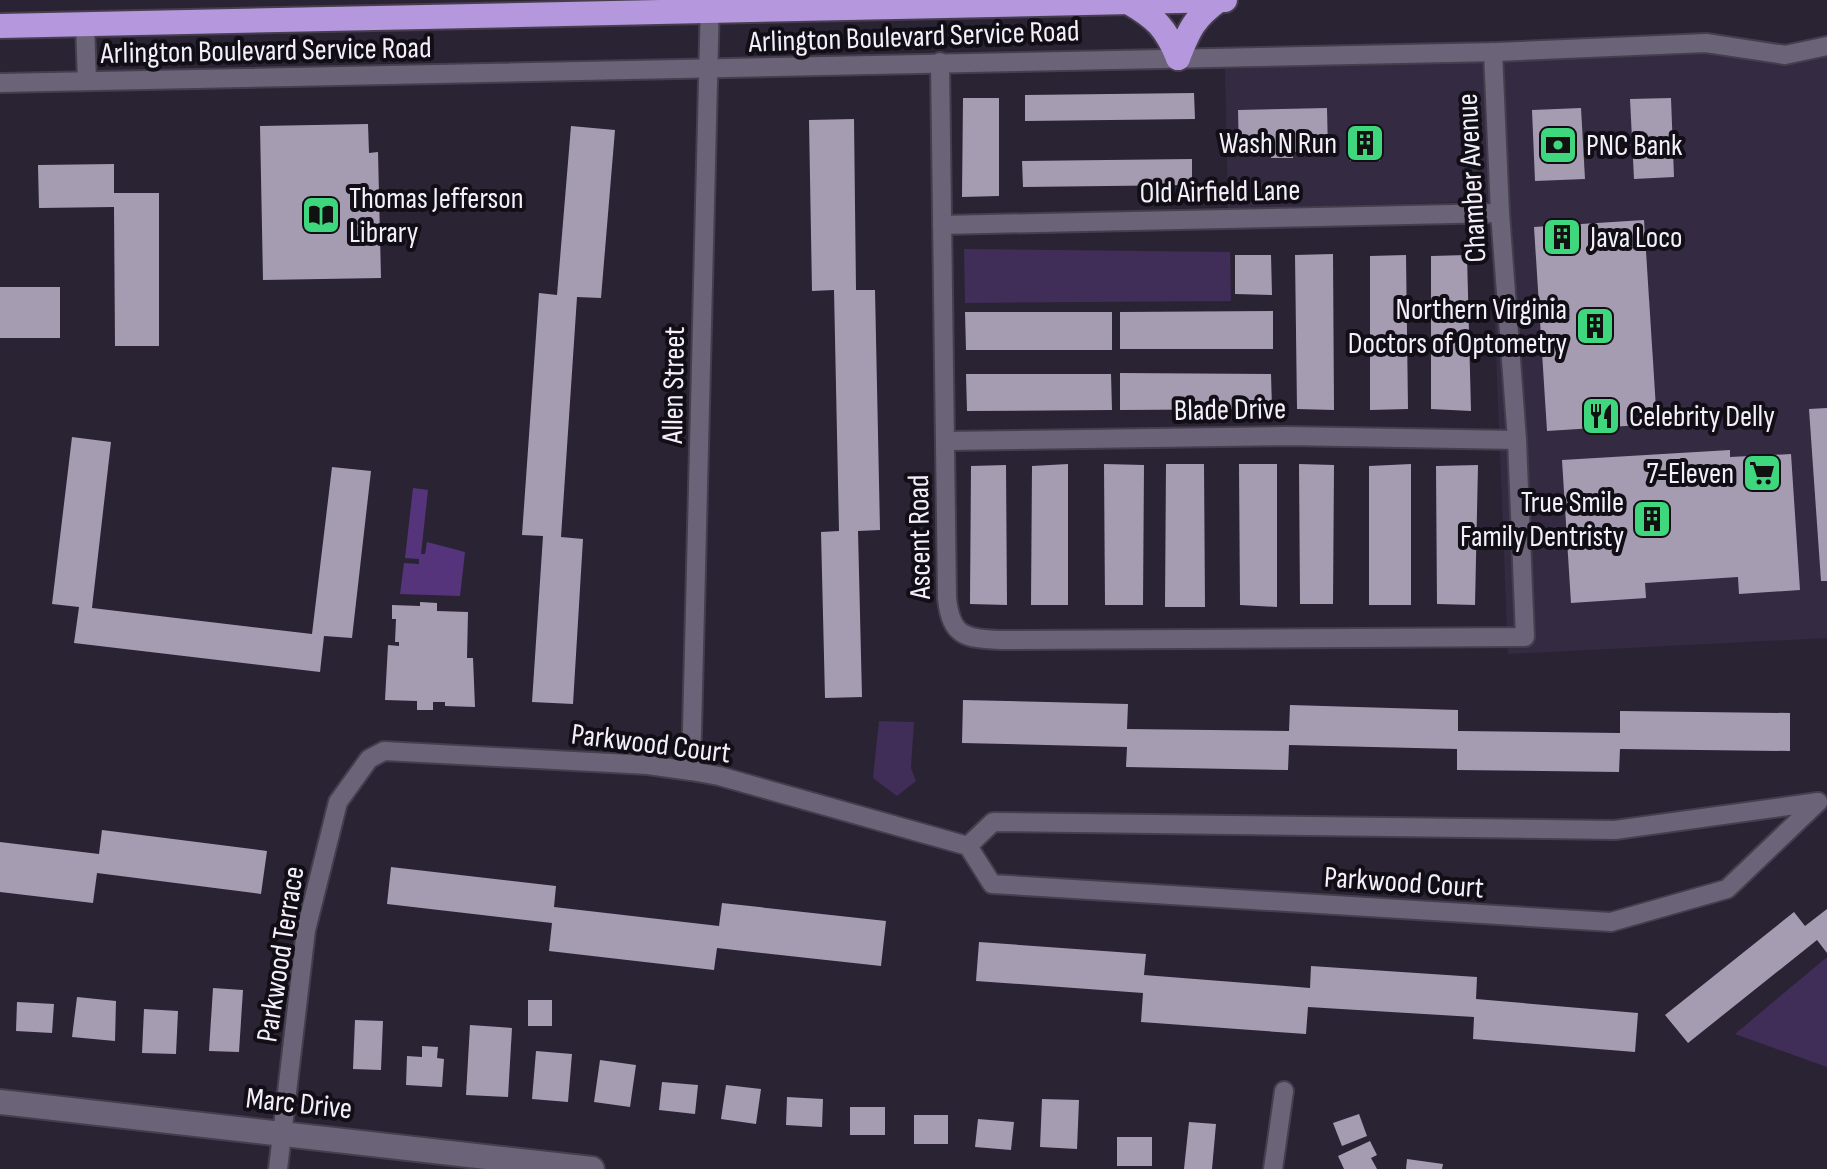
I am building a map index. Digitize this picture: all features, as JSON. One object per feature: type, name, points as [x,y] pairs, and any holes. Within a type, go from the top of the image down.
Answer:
[{"type":"highway","points":[[1178,58],[1190,27],[1201,13],[1219,0]]},
{"type":"highway","points":[[0,26],[710,5],[1225,0]]},
{"type":"highway","points":[[1128,2],[1153,17],[1169,36],[1178,58]]},
{"type":"street","name":"Allen Street","points":[[691,771],[710,5]]},
{"type":"street","points":[[85,24],[87,81]]},
{"type":"street","name":"Arlington Boulevard Service Road","points":[[0,83],[1493,52],[1706,43],[1785,55],[1827,46]]},
{"type":"street","name":"Chamber Avenue","points":[[1493,52],[1500,213],[1517,440],[1525,637]]},
{"type":"street","name":"Ascent Road","points":[[940,62],[948,606],[956,630],[970,638],[1000,640],[1525,637]]},
{"type":"street","name":"Old Airfield Lane","points":[[942,225],[1500,213]]},
{"type":"street","name":"Blade Drive","points":[[945,441],[1286,436],[1517,440]]},
{"type":"street","name":"Parkwood Court","points":[[369,759],[384,751],[411,751],[648,765],[719,776],[968,846],[992,884],[1611,922],[1727,889],[1822,798]]},
{"type":"street","name":"Parkwood Terrace","points":[[278,1169],[306,930],[338,802],[369,759]]},
{"type":"street","name":"Parkwood Court","points":[[968,846],[993,822],[1615,830],[1822,798]]},
{"type":"street","points":[[1273,1169],[1284,1091]]},
{"type":"street","name":"Marc Drive","points":[[0,1102],[592,1169]]},
{"type":"shaded area","points":[[1694,50],[1827,53],[1827,638],[1508,654],[1490,201],[1228,209],[1225,69]]},
{"type":"shaded area","points":[[964,249],[1230,252],[1231,301],[965,303]]},
{"type":"shaded area","points":[[413,488],[428,490],[421,554],[425,554],[427,542],[465,552],[460,596],[400,594],[404,563],[419,564],[419,559],[405,558]]},
{"type":"shaded area","points":[[879,721],[914,722],[911,768],[916,781],[897,796],[873,778]]},
{"type":"shaded area","points":[[1827,957],[1827,1067],[1735,1034]]},
{"type":"building","points":[[1194,93],[1195,119],[1025,121],[1025,95]]},
{"type":"building","points":[[963,98],[999,98],[999,196],[962,197]]},
{"type":"building","points":[[1671,98],[1674,177],[1634,179],[1630,99]]},
{"type":"building","points":[[1327,108],[1328,152],[1293,152],[1293,158],[1271,158],[1271,153],[1239,154],[1238,110]]},
{"type":"building","name":"PNC Bank","points":[[1581,108],[1585,179],[1535,181],[1532,110]]},
{"type":"building","points":[[854,119],[856,290],[875,290],[880,530],[858,531],[862,697],[825,698],[821,532],[839,531],[834,290],[812,291],[809,120]]},
{"type":"building","name":"Thomas Jefferson Library","points":[[368,124],[369,153],[378,152],[381,278],[263,280],[260,126]]},
{"type":"building","name":"Wash N Run","points":[[1379,125],[1380,161],[1350,161],[1350,126]]},
{"type":"building","points":[[571,126],[615,130],[601,298],[577,297],[561,537],[583,539],[573,704],[532,702],[543,536],[522,535],[539,293],[557,295]]},
{"type":"building","points":[[1192,159],[1192,185],[1023,187],[1022,161]]},
{"type":"building","points":[[114,164],[114,193],[159,193],[159,346],[115,346],[114,207],[39,208],[38,165]]},
{"type":"building","points":[[1644,220],[1657,424],[1547,431],[1534,227]]},
{"type":"building","points":[[1333,254],[1334,410],[1297,409],[1295,255]]},
{"type":"building","points":[[1235,255],[1271,255],[1272,295],[1235,294]]},
{"type":"building","points":[[1406,255],[1408,409],[1370,410],[1370,256]]},
{"type":"building","points":[[1467,255],[1471,411],[1431,409],[1431,256]]},
{"type":"building","points":[[0,287],[60,287],[60,338],[0,338]]},
{"type":"building","points":[[1273,311],[1273,349],[1120,349],[1120,312]]},
{"type":"building","points":[[965,312],[1112,312],[1112,350],[966,350]]},
{"type":"building","points":[[1120,373],[1271,374],[1272,409],[1120,410]]},
{"type":"building","points":[[966,374],[1111,374],[1112,410],[967,411]]},
{"type":"building","points":[[1827,408],[1827,581],[1821,581],[1809,409]]},
{"type":"building","points":[[72,437],[111,442],[92,608],[312,634],[332,467],[371,471],[352,638],[324,636],[320,672],[74,643],[79,607],[52,604]]},
{"type":"building","points":[[1730,450],[1730,457],[1791,454],[1800,590],[1739,594],[1738,577],[1645,583],[1646,598],[1571,603],[1562,460]]},
{"type":"building","points":[[1068,464],[1068,605],[1031,605],[1032,466]]},
{"type":"building","points":[[1104,464],[1144,465],[1143,605],[1105,605]]},
{"type":"building","points":[[1166,464],[1204,464],[1205,607],[1165,607]]},
{"type":"building","points":[[1239,464],[1277,464],[1277,607],[1240,605]]},
{"type":"building","points":[[1299,464],[1334,465],[1333,604],[1300,604]]},
{"type":"building","points":[[1411,464],[1411,605],[1369,605],[1369,466]]},
{"type":"building","points":[[1006,465],[1007,605],[970,604],[971,466]]},
{"type":"building","points":[[1478,465],[1475,605],[1437,604],[1436,466]]},
{"type":"building","points":[[420,602],[437,603],[437,611],[468,612],[467,658],[473,658],[475,707],[445,706],[445,702],[433,702],[433,710],[417,710],[417,701],[385,700],[388,645],[399,646],[399,642],[395,642],[396,619],[392,619],[392,605],[420,606]]},
{"type":"building","points":[[963,700],[1128,704],[1127,729],[1289,731],[1290,705],[1458,710],[1458,731],[1620,733],[1620,711],[1790,713],[1790,751],[1620,749],[1619,772],[1457,770],[1457,749],[1289,745],[1288,770],[1126,767],[1127,747],[962,743]]},
{"type":"building","points":[[102,830],[267,851],[261,894],[97,873],[93,903],[0,892],[0,842],[99,854]]},
{"type":"building","points":[[391,867],[556,886],[554,907],[719,926],[722,903],[886,921],[881,966],[717,948],[714,970],[549,951],[552,923],[387,904]]},
{"type":"building","points":[[1827,909],[1827,953],[1817,940],[1688,1043],[1665,1015],[1794,912],[1805,926]]},
{"type":"building","points":[[979,942],[1146,954],[1144,975],[1310,988],[1311,966],[1477,977],[1476,999],[1638,1013],[1635,1052],[1473,1039],[1474,1017],[1308,1007],[1306,1034],[1141,1022],[1143,993],[976,981]]},
{"type":"building","points":[[213,988],[243,990],[239,1052],[209,1051]]},
{"type":"building","points":[[77,997],[116,1001],[115,1041],[72,1037]]},
{"type":"building","points":[[528,1000],[552,1000],[552,1026],[528,1026]]},
{"type":"building","points":[[17,1002],[54,1004],[52,1033],[16,1031]]},
{"type":"building","points":[[144,1009],[178,1011],[176,1054],[142,1053]]},
{"type":"building","points":[[355,1020],[383,1021],[381,1070],[353,1069]]},
{"type":"building","points":[[470,1025],[512,1028],[508,1097],[466,1095]]},
{"type":"building","points":[[422,1046],[438,1047],[437,1058],[444,1059],[442,1087],[406,1085],[407,1056],[422,1057]]},
{"type":"building","points":[[536,1051],[572,1054],[568,1102],[532,1099]]},
{"type":"building","points":[[600,1060],[636,1065],[630,1107],[594,1102]]},
{"type":"building","points":[[662,1082],[698,1085],[695,1114],[659,1110]]},
{"type":"building","points":[[726,1085],[761,1089],[756,1124],[721,1119]]},
{"type":"building","points":[[787,1097],[823,1099],[822,1127],[786,1125]]},
{"type":"building","points":[[1042,1099],[1079,1100],[1077,1149],[1040,1147]]},
{"type":"building","points":[[850,1107],[885,1107],[885,1135],[850,1135]]},
{"type":"building","points":[[1359,1114],[1367,1136],[1342,1146],[1333,1123]]},
{"type":"building","points":[[914,1115],[948,1115],[948,1144],[914,1144]]},
{"type":"building","points":[[978,1119],[1014,1122],[1011,1150],[975,1147]]},
{"type":"building","points":[[1189,1122],[1216,1124],[1212,1169],[1184,1169]]},
{"type":"building","points":[[1117,1137],[1152,1137],[1152,1166],[1117,1166]]},
{"type":"building","points":[[1370,1141],[1377,1155],[1371,1158],[1377,1169],[1344,1169],[1338,1156]]},
{"type":"building","points":[[1407,1159],[1443,1164],[1442,1169],[1406,1169]]},
{"type":"place","name":"Wash N Run","points":[[1365,143]]},
{"type":"place","name":"PNC Bank","points":[[1558,145]]},
{"type":"place","name":"Thomas Jefferson Library","points":[[321,215]]},
{"type":"place","name":"Java Loco","points":[[1562,237]]},
{"type":"place","name":"Northern Virginia Doctors of Optometry","points":[[1595,326]]},
{"type":"place","name":"Celebrity Delly","points":[[1601,416]]},
{"type":"place","name":"7-Eleven","points":[[1762,473]]},
{"type":"place","name":"True Smile Family Dentristy","points":[[1652,519]]}]
